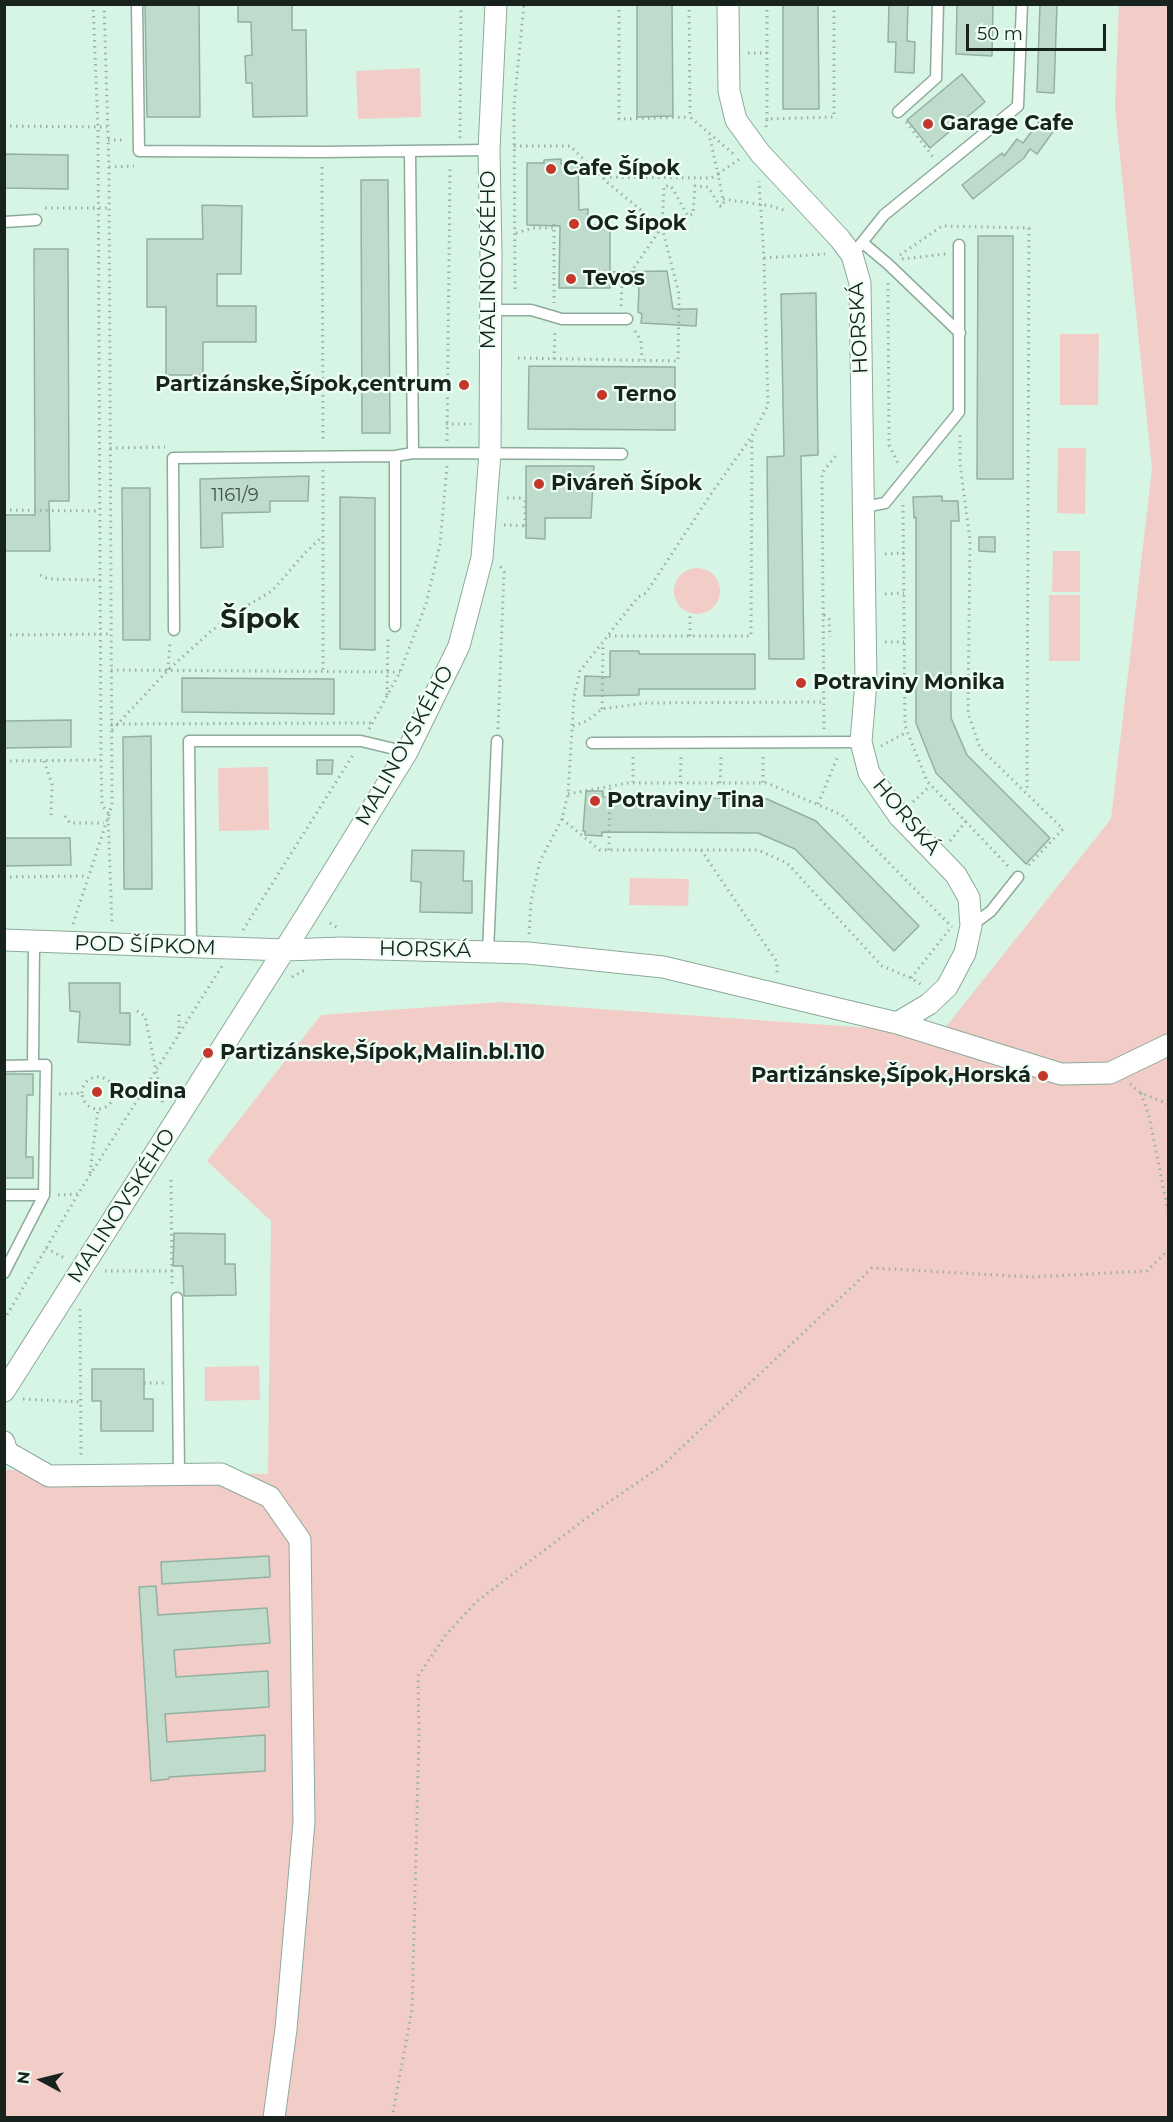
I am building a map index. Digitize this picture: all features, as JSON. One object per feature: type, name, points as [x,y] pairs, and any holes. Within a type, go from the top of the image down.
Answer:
[{"type":"street","name":"MALINOVSKÉHO","points":[[11,1395],[406,752],[459,646],[482,558],[490,453],[489,150],[496,4]]},
{"type":"street","name":"HORSKÁ","points":[[285,950],[528,953],[663,967],[897,1023],[929,1004],[946,987],[965,953],[960,928],[969,898],[956,875],[899,816],[869,773],[861,742],[866,682],[860,283],[857,249],[840,239],[752,143],[736,120],[729,91],[728,4]]},
{"type":"street","points":[[306,916],[327,949]]},
{"type":"street","name":"POD ŠÍPKOM","points":[[4,940],[285,950]]},
{"type":"street","points":[[897,1023],[1061,1074],[1110,1073],[1168,1046]]},
{"type":"street","points":[[5,1449],[49,1476],[221,1474],[270,1497],[300,1540],[304,1822],[286,2028],[273,2118]]},
{"type":"lane","points":[[137,4],[138,151],[489,150]]},
{"type":"lane","points":[[898,112],[936,78],[938,4]]},
{"type":"lane","points":[[960,333],[888,264],[857,249],[884,215],[1018,106],[1022,4]]},
{"type":"lane","points":[[410,152],[413,453]]},
{"type":"lane","points":[[4,222],[36,220]]},
{"type":"lane","points":[[864,507],[885,503],[959,412],[959,245]]},
{"type":"lane","points":[[490,310],[531,310],[562,319],[624,319]]},
{"type":"lane","points":[[172,635],[173,458],[395,456],[447,452],[622,454]]},
{"type":"lane","points":[[395,456],[395,626]]},
{"type":"lane","points":[[191,946],[189,741],[361,741],[406,752]]},
{"type":"lane","points":[[488,952],[498,741]]},
{"type":"lane","points":[[592,743],[861,742]]},
{"type":"lane","points":[[960,928],[991,911],[1018,877]]},
{"type":"lane","points":[[33,1065],[34,942]]},
{"type":"lane","points":[[4,1066],[46,1065],[44,1195],[4,1273]]},
{"type":"lane","points":[[4,1196],[44,1195]]},
{"type":"lane","points":[[177,1298],[179,1474]]},
{"type":"path","points":[[93,4],[98,128],[101,760],[102,805],[108,813]]},
{"type":"path","points":[[104,4],[109,167],[112,805],[107,823],[113,936]]},
{"type":"path","points":[[459,143],[461,4]]},
{"type":"path","points":[[515,289],[514,106],[524,4]]},
{"type":"path","points":[[619,4],[619,119],[690,117],[710,134],[752,143]]},
{"type":"path","points":[[689,4],[690,117]]},
{"type":"path","points":[[604,177],[711,178],[752,143],[767,119],[767,4]]},
{"type":"path","points":[[767,119],[834,117],[834,4]]},
{"type":"path","points":[[94,38],[105,38]]},
{"type":"path","points":[[757,53],[767,54]]},
{"type":"path","points":[[898,112],[941,168]]},
{"type":"path","points":[[4,126],[107,127]]},
{"type":"path","points":[[664,186],[671,186],[688,216],[693,214],[695,186],[708,187],[720,206],[724,204],[710,134]]},
{"type":"path","points":[[749,165],[752,143]]},
{"type":"path","points":[[514,146],[570,146],[662,227]]},
{"type":"path","points":[[322,152],[323,672]]},
{"type":"path","points":[[109,167],[134,166]]},
{"type":"path","points":[[239,937],[373,723],[400,672],[426,604],[440,544],[447,452],[450,166]]},
{"type":"path","points":[[529,938],[531,901],[540,861],[562,819],[568,794],[574,697],[580,671],[639,597],[646,593],[752,436],[768,405],[764,258],[758,171]]},
{"type":"path","points":[[518,358],[678,361],[679,294],[662,227],[664,178]]},
{"type":"path","points":[[723,199],[771,206],[792,213]]},
{"type":"path","points":[[43,208],[109,208]]},
{"type":"path","points":[[516,233],[533,228],[554,226],[554,269]]},
{"type":"path","points":[[959,412],[960,465],[970,540],[968,713],[980,748],[1063,829],[1018,877],[927,781],[905,726],[903,473],[889,445],[888,264],[942,226],[1029,228],[1027,792]]},
{"type":"path","points":[[642,360],[641,341],[624,319],[622,285],[662,227]]},
{"type":"path","points":[[554,254],[559,254]]},
{"type":"path","points":[[764,258],[825,254]]},
{"type":"path","points":[[906,258],[941,255]]},
{"type":"path","points":[[99,301],[109,301]]},
{"type":"path","points":[[447,424],[471,424]]},
{"type":"path","points":[[609,636],[752,636],[752,436]]},
{"type":"path","points":[[110,448],[172,447]]},
{"type":"path","points":[[824,742],[822,473],[837,454]]},
{"type":"path","points":[[99,474],[110,474]]},
{"type":"path","points":[[503,525],[526,526],[526,498],[506,498]]},
{"type":"path","points":[[4,510],[100,511]]},
{"type":"path","points":[[111,731],[168,670],[233,614],[272,591],[304,553],[323,536]]},
{"type":"path","points":[[883,554],[904,553]]},
{"type":"path","points":[[498,741],[504,572],[499,564]]},
{"type":"path","points":[[40,575],[48,579],[100,579]]},
{"type":"path","points":[[884,594],[904,593]]},
{"type":"path","points":[[690,614],[690,636]]},
{"type":"path","points":[[824,615],[829,619],[830,637]]},
{"type":"path","points":[[387,696],[388,638],[395,626]]},
{"type":"path","points":[[4,635],[111,634]]},
{"type":"path","points":[[168,670],[172,635]]},
{"type":"path","points":[[888,642],[904,642]]},
{"type":"path","points":[[602,709],[603,643]]},
{"type":"path","points":[[111,670],[400,672]]},
{"type":"path","points":[[888,683],[904,682]]},
{"type":"path","points":[[573,727],[587,721],[602,709],[644,703],[824,702]]},
{"type":"path","points":[[111,724],[373,723]]},
{"type":"path","points":[[898,737],[907,732]]},
{"type":"path","points":[[101,742],[111,742]]},
{"type":"path","points":[[818,804],[838,759]]},
{"type":"path","points":[[4,762],[101,760]]},
{"type":"path","points":[[44,761],[52,784],[51,816]]},
{"type":"path","points":[[633,768],[633,782]]},
{"type":"path","points":[[680,783],[681,768]]},
{"type":"path","points":[[720,768],[720,783]]},
{"type":"path","points":[[763,768],[763,783]]},
{"type":"path","points":[[568,794],[633,782],[767,783],[842,815],[960,928],[910,978]]},
{"type":"path","points":[[923,793],[930,785]]},
{"type":"path","points":[[609,850],[610,786]]},
{"type":"path","points":[[65,816],[70,824],[107,823]]},
{"type":"path","points":[[562,819],[600,850],[758,850],[787,863],[882,966],[923,985],[915,990]]},
{"type":"path","points":[[956,834],[966,821]]},
{"type":"path","points":[[70,934],[107,823]]},
{"type":"path","points":[[701,850],[777,962],[777,977],[767,975]]},
{"type":"path","points":[[4,877],[88,876]]},
{"type":"path","points":[[330,923],[343,932]]},
{"type":"path","points":[[4,1320],[78,1194],[226,960]]},
{"type":"path","points":[[291,977],[312,967]]},
{"type":"path","points":[[137,1011],[145,1016],[165,1115]]},
{"type":"path","points":[[179,1012],[179,1034]]},
{"type":"path","points":[[98,1076],[110,1081],[115,1092],[110,1104],[98,1109],[87,1104],[81,1093],[86,1081],[98,1076]]},
{"type":"path","points":[[115,1092],[145,1088]]},
{"type":"path","points":[[1168,1104],[1141,1092],[1149,1116],[1168,1211]]},
{"type":"path","points":[[46,1095],[81,1093]]},
{"type":"path","points":[[90,1175],[98,1109]]},
{"type":"path","points":[[171,1180],[172,1290],[177,1298]]},
{"type":"path","points":[[44,1195],[78,1194]]},
{"type":"path","points":[[45,1248],[71,1262]]},
{"type":"path","points":[[392,2118],[412,2009],[419,1736],[418,1676],[445,1636],[476,1602],[596,1511],[663,1465],[872,1268],[1032,1277],[1147,1271],[1168,1250]]},
{"type":"path","points":[[95,1271],[172,1271]]},
{"type":"path","points":[[80,1308],[81,1475]]},
{"type":"path","points":[[144,1383],[179,1383]]},
{"type":"path","points":[[11,1395],[81,1402]]},
{"type":"shaded area","points":[[1119,5],[1168,5],[1168,2117],[5,2118],[5,1470],[268,1474],[271,1221],[207,1161],[321,1015],[501,1002],[941,1033],[1111,819],[1152,469],[1115,108]]},
{"type":"shaded area","points":[[420,68],[421,117],[358,119],[356,71]]},
{"type":"shaded area","points":[[1060,334],[1099,334],[1098,405],[1060,405]]},
{"type":"shaded area","points":[[1058,448],[1086,448],[1085,514],[1057,513]]},
{"type":"shaded area","points":[[1053,551],[1080,551],[1080,592],[1052,592]]},
{"type":"shaded area","points":[[697,568],[713,575],[720,591],[713,607],[697,614],[681,607],[674,591],[681,575]]},
{"type":"shaded area","points":[[1049,595],[1080,595],[1080,661],[1049,661]]},
{"type":"shaded area","points":[[268,767],[269,830],[219,831],[218,768]]},
{"type":"shaded area","points":[[630,878],[689,879],[688,906],[629,905]]},
{"type":"shaded area","points":[[259,1366],[260,1400],[205,1401],[205,1367]]},
{"type":"building","points":[[145,4],[199,4],[200,117],[147,117]]},
{"type":"building","points":[[238,4],[292,4],[292,30],[306,30],[307,116],[253,117],[252,83],[246,83],[245,56],[252,55],[251,22],[238,22]]},
{"type":"building","points":[[637,4],[672,4],[673,116],[637,117]]},
{"type":"building","points":[[783,4],[818,4],[819,109],[783,109]]},
{"type":"building","points":[[889,4],[908,4],[907,41],[915,42],[914,73],[895,72],[896,42],[888,42]]},
{"type":"building","points":[[957,4],[993,4],[992,56],[956,54]]},
{"type":"building","points":[[1040,4],[1057,4],[1054,93],[1037,92]]},
{"type":"building","points":[[962,74],[985,102],[930,148],[907,120]]},
{"type":"building","points":[[1041,119],[1055,129],[1037,154],[1030,149],[1024,158],[973,199],[962,185],[1002,153],[1004,156],[1017,139],[1023,143]]},
{"type":"building","points":[[4,154],[68,155],[68,189],[4,188]]},
{"type":"building","name":"OC Šípok","points":[[561,159],[561,164],[578,163],[579,210],[588,209],[588,225],[610,225],[610,272],[667,271],[673,309],[697,309],[696,326],[641,323],[642,314],[638,312],[639,287],[610,279],[610,288],[559,288],[560,226],[527,225],[527,163],[544,163],[544,160]]},
{"type":"building","points":[[361,180],[388,180],[390,433],[362,433]]},
{"type":"building","points":[[202,205],[242,206],[241,274],[217,274],[217,306],[256,306],[256,342],[203,342],[203,375],[166,375],[166,307],[147,307],[147,239],[203,239]]},
{"type":"building","points":[[978,236],[1013,236],[1013,479],[977,479]]},
{"type":"building","points":[[34,249],[68,249],[69,501],[49,501],[50,551],[4,551],[4,515],[35,515]]},
{"type":"building","points":[[816,293],[818,455],[801,456],[804,659],[769,659],[767,457],[784,456],[781,294]]},
{"type":"building","name":"Terno","points":[[529,366],[675,367],[675,430],[528,429]]},
{"type":"building","points":[[526,466],[594,466],[591,518],[545,518],[545,539],[526,538]]},
{"type":"building","points":[[309,476],[308,501],[270,501],[270,512],[222,513],[223,547],[201,548],[200,479]]},
{"type":"building","points":[[122,488],[150,488],[150,640],[123,640]]},
{"type":"building","points":[[942,496],[942,501],[958,501],[959,521],[951,521],[951,718],[967,755],[1050,838],[1026,864],[936,773],[916,723],[916,517],[914,518],[913,497]]},
{"type":"building","points":[[340,497],[375,498],[375,650],[340,649]]},
{"type":"building","points":[[979,537],[995,537],[995,552],[979,551]]},
{"type":"building","points":[[610,651],[639,651],[639,654],[755,654],[755,689],[639,689],[639,695],[584,696],[585,676],[610,677]]},
{"type":"building","points":[[182,678],[334,679],[334,714],[182,712]]},
{"type":"building","points":[[71,720],[71,747],[4,748],[4,721]]},
{"type":"building","points":[[151,736],[152,889],[124,889],[123,737]]},
{"type":"building","points":[[317,760],[333,760],[332,774],[317,774]]},
{"type":"building","points":[[586,791],[603,791],[603,797],[767,799],[816,821],[919,926],[894,951],[795,849],[758,833],[602,832],[602,836],[585,835],[583,831]]},
{"type":"building","points":[[4,838],[70,838],[71,865],[4,866]]},
{"type":"building","points":[[412,850],[464,851],[463,881],[472,881],[472,913],[420,912],[421,882],[411,881]]},
{"type":"building","points":[[69,983],[120,983],[120,1013],[130,1013],[130,1045],[78,1042],[80,1012],[70,1011]]},
{"type":"building","points":[[4,1074],[33,1074],[33,1095],[27,1095],[26,1157],[33,1157],[33,1178],[4,1178]]},
{"type":"building","points":[[174,1233],[225,1234],[225,1264],[235,1264],[236,1295],[184,1296],[183,1266],[173,1266]]},
{"type":"building","points":[[92,1369],[144,1369],[144,1399],[153,1399],[153,1431],[101,1431],[101,1401],[92,1401]]},
{"type":"building","points":[[269,1556],[270,1577],[162,1584],[161,1562]]},
{"type":"building","points":[[156,1586],[158,1615],[267,1608],[270,1643],[174,1650],[176,1677],[268,1671],[269,1707],[165,1714],[167,1742],[265,1735],[265,1771],[169,1777],[169,1779],[151,1781],[139,1587]]},
{"type":"place","name":"Garage Cafe","points":[[928,124]]},
{"type":"place","name":"Cafe Šípok","points":[[551,169]]},
{"type":"place","name":"OC Šípok","points":[[574,224]]},
{"type":"place","name":"Tevos","points":[[571,279]]},
{"type":"place","name":"Partizánske,Šípok,centrum","points":[[464,385]]},
{"type":"place","name":"Terno","points":[[602,395]]},
{"type":"place","name":"Piváreň Šípok","points":[[539,484]]},
{"type":"place","name":"Potraviny Monika","points":[[801,683]]},
{"type":"place","name":"Potraviny Tina","points":[[595,801]]},
{"type":"place","name":"Partizánske,Šípok,Malin.bl.110","points":[[208,1053]]},
{"type":"place","name":"Partizánske,Šípok,Horská","points":[[1043,1076]]},
{"type":"place","name":"Rodina","points":[[97,1092]]},
{"type":"district","name":"Šípok","points":[[260,620]]}]
